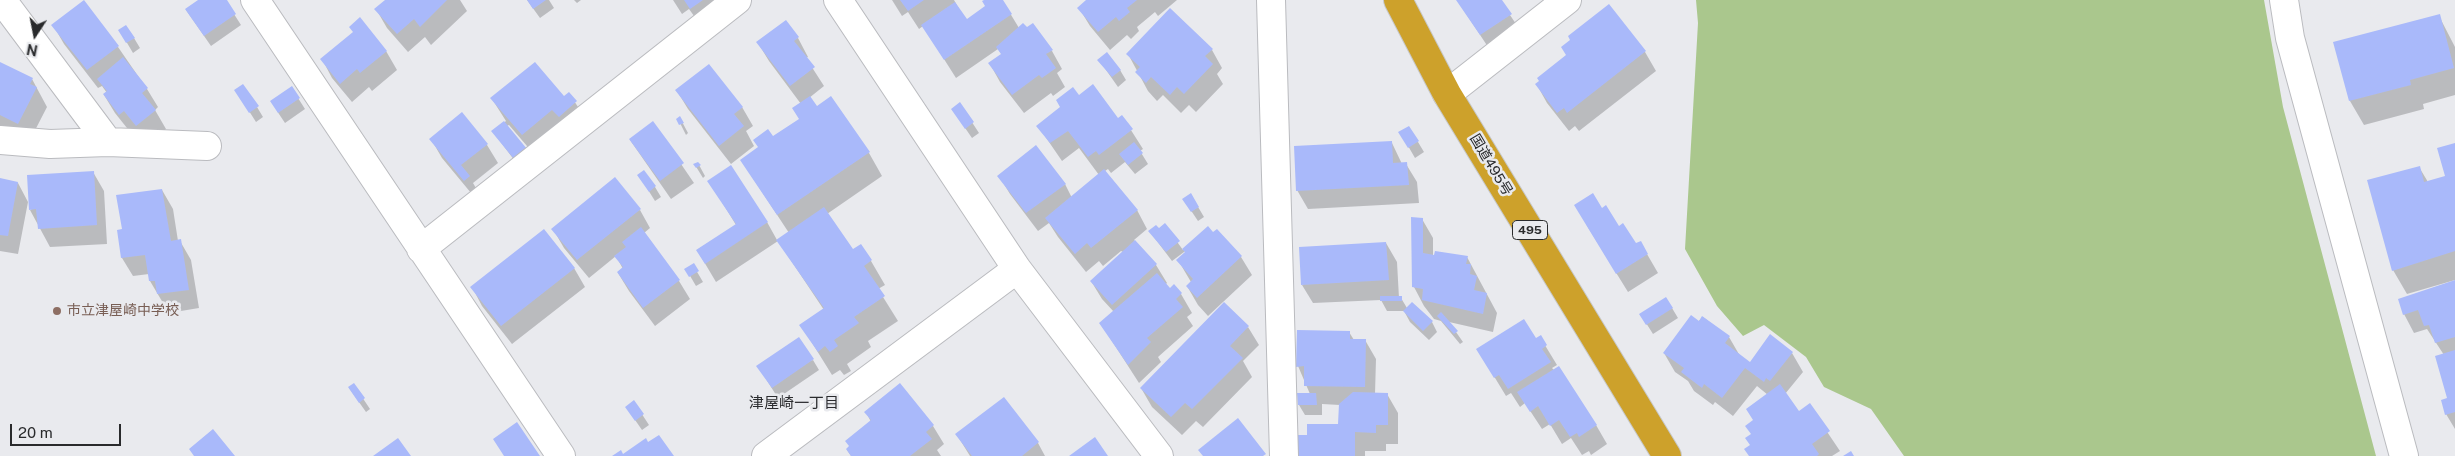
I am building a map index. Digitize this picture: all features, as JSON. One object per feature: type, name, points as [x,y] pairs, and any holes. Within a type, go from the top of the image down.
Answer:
[{"type":"highway","name":"国道495号","points":[[1398,0],[1447,94],[1668,456]]},
{"type":"street","points":[[2,0],[108,142]]},
{"type":"street","points":[[255,0],[561,456]]},
{"type":"street","points":[[422,249],[737,0]]},
{"type":"street","points":[[838,0],[1017,269],[1159,456]]},
{"type":"street","points":[[1272,0],[1284,456]]},
{"type":"street","points":[[1447,94],[1566,0]]},
{"type":"street","points":[[2284,0],[2290,38],[2404,456]]},
{"type":"street","points":[[0,140],[50,144],[108,142],[207,146]]},
{"type":"street","points":[[766,456],[1017,269]]},
{"type":"green space","points":[[1696,0],[2264,0],[2283,107],[2376,456],[1904,456],[1871,409],[1824,387],[1806,357],[1764,325],[1743,336],[1717,306],[1685,249],[1698,23]]},
{"type":"building","points":[[84,0],[119,46],[87,70],[51,25]]},
{"type":"building","points":[[198,0],[227,0],[236,14],[204,36],[185,9]]},
{"type":"building","points":[[385,0],[447,0],[420,27],[414,19],[397,34],[374,9]]},
{"type":"building","points":[[527,0],[546,0],[533,9]]},
{"type":"building","points":[[684,0],[703,0],[690,9]]},
{"type":"building","points":[[900,0],[924,0],[908,11]]},
{"type":"building","points":[[1003,0],[1012,14],[944,60],[921,25],[955,2],[967,19],[985,6],[982,1]]},
{"type":"building","points":[[1086,0],[1137,0],[1127,8],[1130,12],[1119,21],[1116,17],[1098,32],[1077,8]]},
{"type":"building","points":[[1456,0],[1502,0],[1512,14],[1480,35]]},
{"type":"building","points":[[1609,4],[1646,51],[1567,113],[1564,108],[1557,113],[1535,84],[1539,81],[1537,78],[1566,55],[1561,47],[1570,40],[1568,36]]},
{"type":"building","points":[[1170,8],[1213,49],[1205,56],[1213,64],[1184,94],[1177,87],[1170,95],[1151,77],[1146,83],[1135,72],[1140,67],[1126,54]]},
{"type":"building","points":[[2440,14],[2454,68],[2410,80],[2411,85],[2349,101],[2333,42]]},
{"type":"building","points":[[360,17],[387,51],[360,73],[357,69],[340,84],[320,59],[353,32],[349,27]]},
{"type":"building","points":[[786,20],[799,37],[794,41],[815,67],[790,86],[756,42]]},
{"type":"building","points":[[1023,23],[1027,27],[1033,23],[1053,50],[1046,54],[1056,68],[1042,78],[1039,75],[1012,95],[988,63],[1001,54],[996,47]]},
{"type":"building","points":[[126,25],[135,38],[126,43],[118,30]]},
{"type":"building","points":[[1107,52],[1121,70],[1112,77],[1097,60]]},
{"type":"building","points":[[123,57],[148,88],[142,93],[156,110],[136,126],[124,111],[119,115],[103,94],[107,91],[97,79]]},
{"type":"building","points":[[0,62],[33,78],[30,84],[37,87],[18,124],[0,115]]},
{"type":"building","points":[[535,62],[564,96],[569,92],[577,101],[559,117],[552,110],[522,135],[490,98]]},
{"type":"building","points":[[709,64],[743,107],[734,114],[744,126],[719,146],[675,90]]},
{"type":"building","points":[[243,84],[259,106],[249,113],[234,90]]},
{"type":"building","points":[[1093,84],[1118,118],[1122,115],[1133,129],[1099,155],[1096,151],[1088,157],[1068,131],[1050,143],[1036,126],[1060,107],[1056,100],[1073,87],[1079,95]]},
{"type":"building","points":[[292,86],[300,98],[278,113],[270,101]]},
{"type":"building","points":[[810,96],[817,106],[831,96],[870,152],[777,215],[740,160],[758,147],[753,140],[768,129],[773,136],[799,119],[792,108]]},
{"type":"building","points":[[960,102],[974,122],[965,129],[951,109]]},
{"type":"building","points":[[462,112],[488,144],[461,165],[470,176],[464,181],[429,139]]},
{"type":"building","points":[[680,116],[684,123],[679,125],[676,119]]},
{"type":"building","points":[[504,121],[527,149],[514,159],[491,131]]},
{"type":"building","points":[[653,121],[684,163],[660,181],[629,139]]},
{"type":"building","points":[[1409,126],[1419,141],[1408,148],[1398,132]]},
{"type":"building","points":[[1392,141],[1393,163],[1407,162],[1409,185],[1296,191],[1294,146]]},
{"type":"building","points":[[1134,142],[1143,153],[1128,165],[1119,154]]},
{"type":"building","points":[[2455,143],[2455,251],[2392,271],[2367,180],[2420,166],[2424,182],[2445,176],[2437,148]]},
{"type":"building","points":[[1036,145],[1066,184],[1026,213],[997,176]]},
{"type":"building","points":[[698,162],[701,165],[696,168],[693,164]]},
{"type":"building","points":[[731,165],[768,222],[705,264],[696,250],[736,224],[707,181]]},
{"type":"building","points":[[1104,169],[1138,210],[1091,248],[1087,243],[1075,254],[1045,218]]},
{"type":"building","points":[[644,170],[656,186],[649,192],[637,175]]},
{"type":"building","points":[[94,171],[97,225],[38,229],[36,209],[29,210],[27,175]]},
{"type":"building","points":[[615,177],[641,209],[577,260],[551,229]]},
{"type":"building","points":[[0,178],[18,182],[8,236],[0,235]]},
{"type":"building","points":[[162,189],[171,241],[181,239],[189,290],[157,294],[155,281],[149,281],[145,255],[121,258],[117,230],[122,229],[116,195]]},
{"type":"building","points":[[1191,193],[1199,207],[1191,212],[1182,199]]},
{"type":"building","points":[[1593,193],[1602,208],[1606,205],[1619,226],[1623,223],[1636,243],[1641,241],[1648,254],[1616,274],[1574,205]]},
{"type":"building","points":[[824,207],[853,249],[861,244],[872,260],[864,266],[885,296],[854,317],[859,323],[834,340],[838,346],[830,352],[825,346],[818,352],[799,325],[824,308],[776,240]]},
{"type":"building","points":[[1411,217],[1423,218],[1423,253],[1434,255],[1435,251],[1468,256],[1466,264],[1471,264],[1470,274],[1477,276],[1474,290],[1487,293],[1483,314],[1422,300],[1423,289],[1412,287]]},
{"type":"building","points":[[1165,223],[1180,241],[1166,252],[1148,231],[1156,225],[1159,228]]},
{"type":"building","points":[[1208,226],[1213,232],[1217,229],[1242,256],[1197,298],[1186,286],[1193,279],[1176,260],[1185,252],[1182,249]]},
{"type":"building","points":[[641,227],[680,280],[643,308],[617,272],[623,267],[614,256],[626,247],[622,242]]},
{"type":"building","points":[[544,229],[575,268],[501,326],[470,287]]},
{"type":"building","points":[[1135,240],[1157,264],[1112,305],[1090,281]]},
{"type":"building","points":[[1386,242],[1389,280],[1301,285],[1299,247]]},
{"type":"building","points":[[694,263],[699,271],[689,277],[684,269]]},
{"type":"building","points":[[1157,273],[1170,288],[1174,284],[1182,293],[1176,299],[1183,307],[1147,338],[1151,342],[1128,365],[1099,323]]},
{"type":"building","points":[[2455,280],[2455,337],[2435,343],[2429,325],[2424,326],[2418,310],[2403,315],[2398,299]]},
{"type":"building","points":[[1380,296],[1402,296],[1402,301],[1380,301]]},
{"type":"building","points":[[1666,297],[1673,308],[1646,325],[1639,314]]},
{"type":"building","points":[[1224,302],[1249,326],[1230,346],[1243,358],[1192,409],[1185,403],[1171,417],[1140,388]]},
{"type":"building","points":[[1412,302],[1433,321],[1423,331],[1403,311]]},
{"type":"building","points":[[1441,312],[1458,331],[1454,334],[1437,316]]},
{"type":"building","points":[[1691,315],[1699,321],[1702,316],[1730,336],[1725,343],[1750,362],[1770,334],[1793,352],[1770,381],[1766,378],[1764,382],[1745,368],[1722,398],[1704,384],[1702,388],[1681,372],[1684,368],[1663,353]]},
{"type":"building","points":[[1524,319],[1536,338],[1541,335],[1547,345],[1542,349],[1551,362],[1508,389],[1499,375],[1494,378],[1476,349]]},
{"type":"building","points":[[1297,330],[1350,331],[1350,339],[1366,339],[1365,387],[1304,386],[1304,366],[1296,367]]},
{"type":"building","points":[[799,337],[814,359],[772,388],[756,366]]},
{"type":"building","points":[[2455,350],[2455,412],[2445,415],[2441,400],[2447,398],[2435,356]]},
{"type":"building","points":[[1559,366],[1597,425],[1579,437],[1577,433],[1570,437],[1559,420],[1550,426],[1538,406],[1530,412],[1517,392]]},
{"type":"building","points":[[354,383],[365,398],[359,403],[348,387]]},
{"type":"building","points":[[900,383],[934,425],[926,432],[932,439],[910,456],[851,456],[846,449],[849,446],[845,441],[871,420],[864,412]]},
{"type":"building","points":[[1780,384],[1799,411],[1810,403],[1830,431],[1812,444],[1819,454],[1817,456],[1749,456],[1744,449],[1750,445],[1745,438],[1751,434],[1745,426],[1753,420],[1746,409]]},
{"type":"building","points":[[1353,392],[1388,393],[1388,425],[1376,425],[1376,433],[1355,432],[1355,456],[1298,456],[1298,435],[1307,435],[1307,424],[1338,424],[1339,404]]},
{"type":"building","points":[[1297,393],[1316,393],[1317,405],[1298,405]]},
{"type":"building","points":[[1004,397],[1039,442],[1022,456],[972,456],[955,434]]},
{"type":"building","points":[[634,400],[644,414],[635,421],[625,407]]},
{"type":"building","points":[[1238,418],[1266,454],[1263,456],[1203,456],[1198,450]]},
{"type":"building","points":[[517,422],[540,456],[504,456],[493,439]]},
{"type":"building","points":[[213,429],[235,456],[194,456],[189,449]]},
{"type":"building","points":[[659,435],[674,456],[612,456],[621,450],[623,454],[646,438],[648,442]]},
{"type":"building","points":[[1095,437],[1108,456],[1069,456]]},
{"type":"building","points":[[398,438],[411,456],[373,456]]},
{"type":"building","points":[[1851,451],[1854,456],[1843,456]]},
{"type":"place","name":"市立津屋崎中学校","points":[[57,311]]},
{"type":"district","name":"津屋崎一丁目","points":[[794,403]]}]
